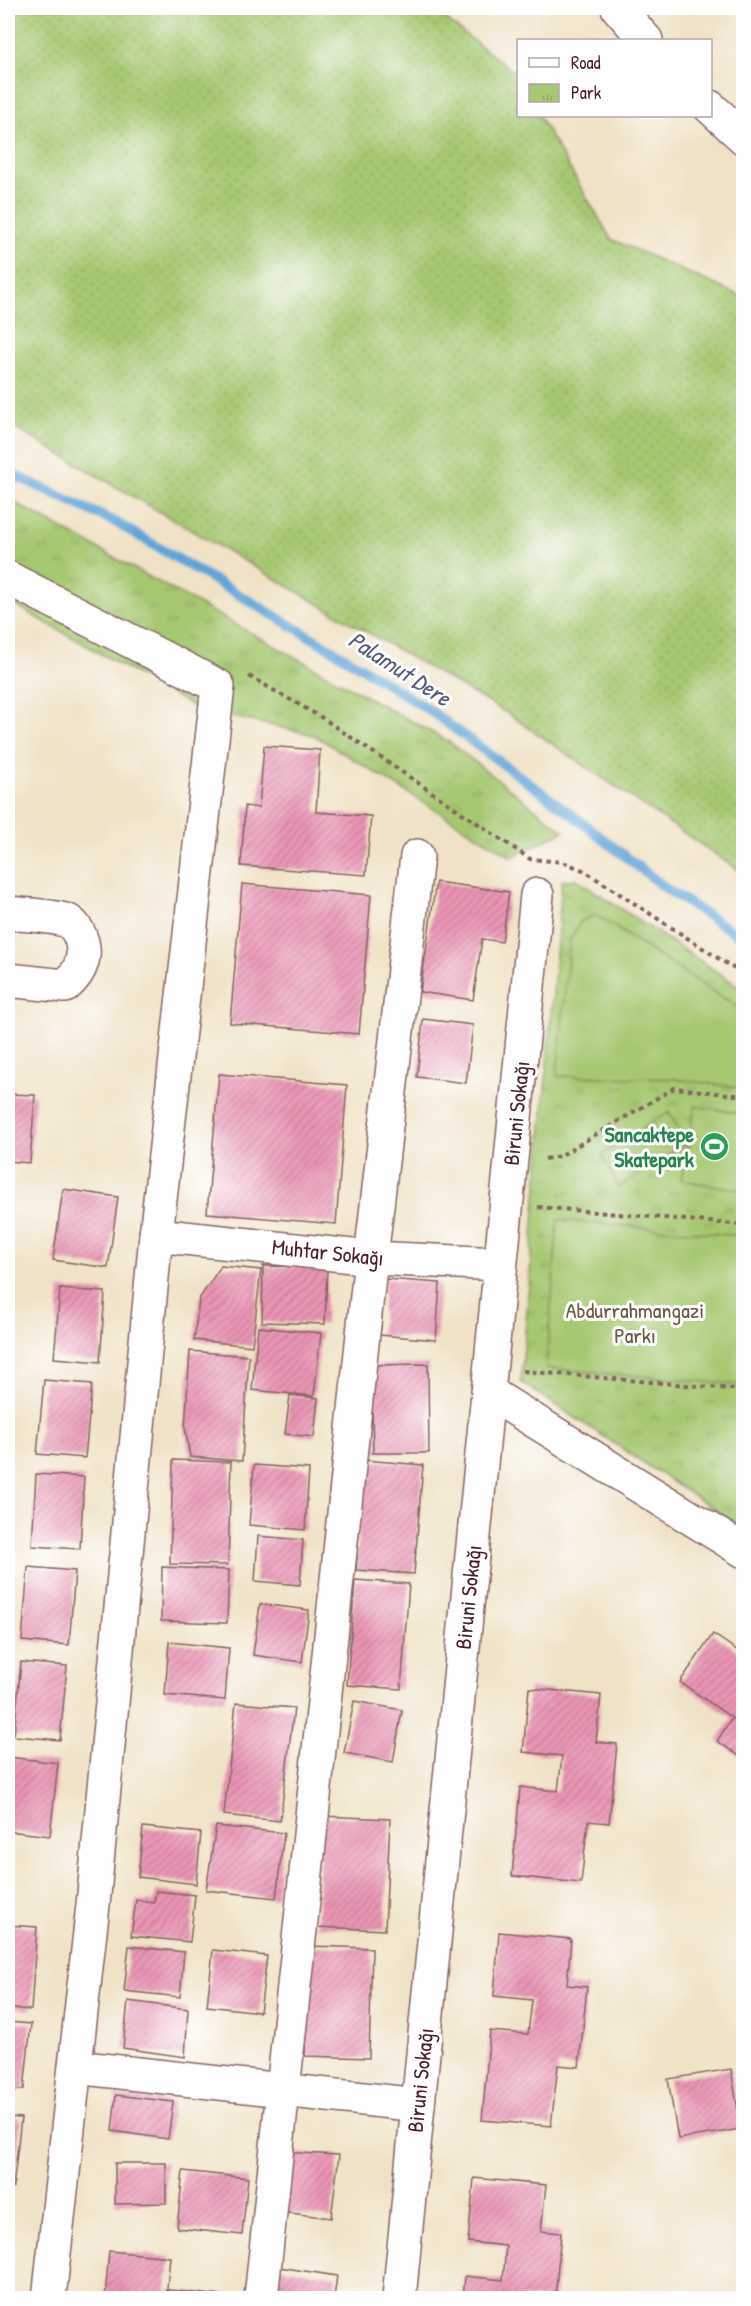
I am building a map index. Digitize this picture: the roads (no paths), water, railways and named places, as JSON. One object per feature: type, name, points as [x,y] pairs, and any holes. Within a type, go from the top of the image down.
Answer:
[{"type":"street","points":[[618,8],[645,39]]},
{"type":"street","points":[[712,108],[744,138]]},
{"type":"street","points":[[8,578],[218,686],[156,1235],[94,1893],[49,2298]]},
{"type":"street","points":[[261,2298],[371,1258],[417,856]]},
{"type":"street","name":"Biruni Sokağı","points":[[399,2298],[537,895]]},
{"type":"street","points":[[8,913],[67,920],[76,928],[82,940],[84,953],[82,966],[75,978],[65,986],[8,980]]},
{"type":"street","name":"Muhtar Sokağı","points":[[156,1235],[371,1258],[501,1264]]},
{"type":"street","points":[[489,1380],[744,1551]]},
{"type":"street","points":[[75,2067],[418,2105]]},
{"type":"waterway","name":"Palamut Dere","points":[[8,472],[115,522],[343,656],[429,710],[570,813],[668,890],[744,939]]},
{"type":"place","name":"Sancaktepe Skatepark","points":[[715,1147]]},
{"type":"park label","name":"Abdurrahmangazi Parkı","points":[[635,1322]]}]
